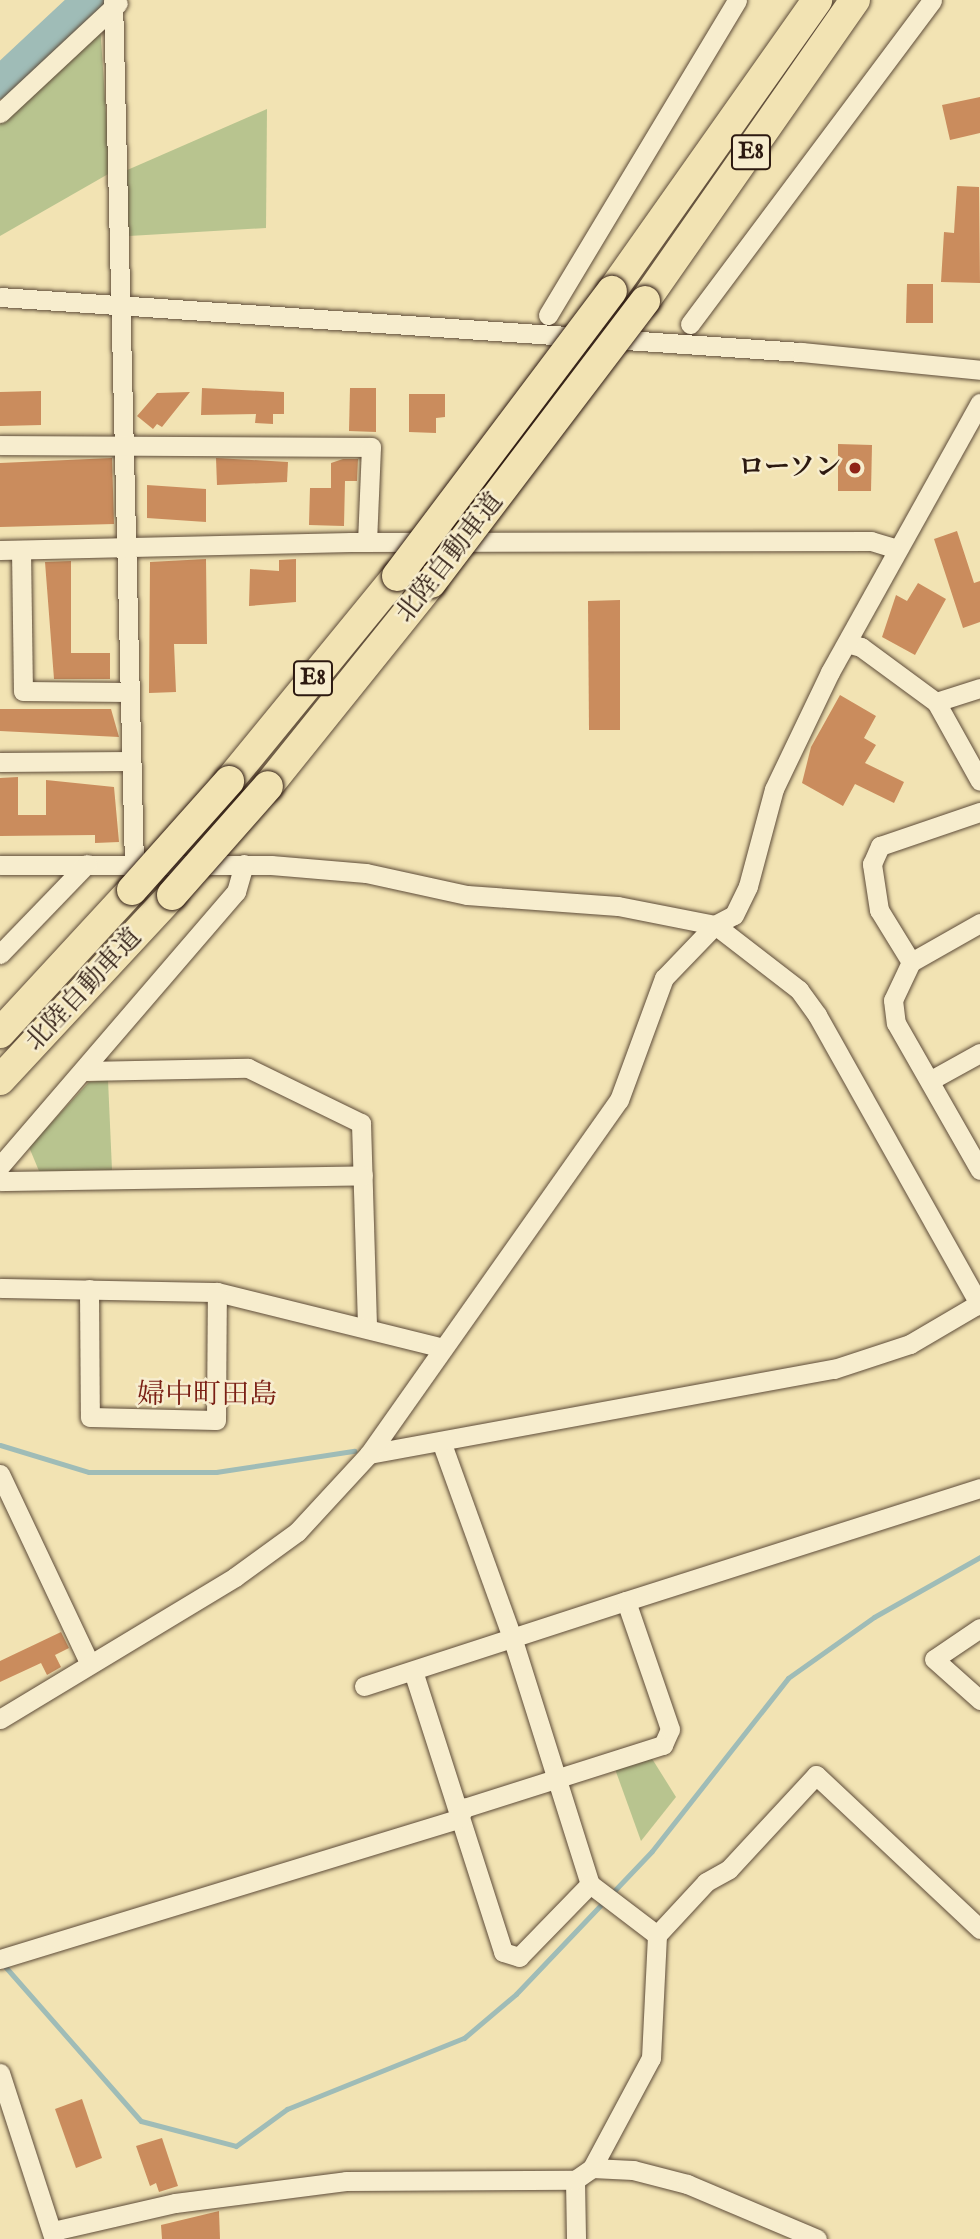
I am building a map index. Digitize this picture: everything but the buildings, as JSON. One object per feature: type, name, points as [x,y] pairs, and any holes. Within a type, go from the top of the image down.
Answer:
[{"type":"highway","name":"北陸自動車道","points":[[0,1033],[133,877],[229,781],[397,576],[612,291],[817,0]]},
{"type":"highway","name":"北陸自動車道","points":[[0,1080],[172,895],[268,786],[431,583],[645,301],[855,0]]},
{"type":"street","points":[[548,315],[737,0]]},
{"type":"street","points":[[690,324],[932,0]]},
{"type":"street","points":[[0,113],[116,2]]},
{"type":"street","points":[[116,2],[133,877]]},
{"type":"street","points":[[0,297],[801,352],[980,370]]},
{"type":"street","points":[[0,1718],[235,1577],[296,1532],[369,1454],[440,1347],[619,1100],[664,978],[715,925],[734,915],[774,789],[847,643],[980,403]]},
{"type":"street","points":[[0,445],[371,447],[367,542]]},
{"type":"street","points":[[0,551],[128,550],[367,542],[871,541],[898,549]]},
{"type":"street","points":[[21,550],[23,691],[128,692]]},
{"type":"street","points":[[847,643],[861,647],[936,702],[980,781]]},
{"type":"street","points":[[936,702],[980,688]]},
{"type":"street","points":[[0,762],[130,761]]},
{"type":"street","points":[[911,962],[880,910],[872,864],[880,846],[980,812]]},
{"type":"street","points":[[0,954],[88,863]]},
{"type":"street","points":[[0,864],[88,863],[133,877],[244,864],[366,873],[467,895],[618,906],[715,925],[799,990],[817,1015],[980,1304],[910,1343],[834,1369],[442,1444],[369,1454]]},
{"type":"street","points":[[0,1166],[85,1071],[236,892],[244,864]]},
{"type":"street","points":[[980,923],[911,962],[897,984],[896,1023],[931,1080],[980,1170]]},
{"type":"street","points":[[931,1080],[980,1053]]},
{"type":"street","points":[[85,1071],[248,1068],[361,1123],[367,1326]]},
{"type":"street","points":[[0,1181],[363,1175]]},
{"type":"street","points":[[0,1288],[217,1292],[367,1326],[440,1347]]},
{"type":"street","points":[[89,1289],[90,1417],[216,1420],[217,1292]]},
{"type":"street","points":[[442,1444],[512,1637],[590,1884],[657,1935]]},
{"type":"street","points":[[0,1474],[90,1664]]},
{"type":"street","points":[[364,1686],[980,1488]]},
{"type":"street","points":[[0,1959],[458,1819],[464,1808],[663,1745],[670,1729],[626,1601]]},
{"type":"street","points":[[980,1628],[934,1658],[980,1700]]},
{"type":"street","points":[[413,1671],[458,1819],[503,1952],[519,1957],[590,1884]]},
{"type":"street","points":[[0,2073],[53,2235],[174,2203],[346,2181],[575,2180],[592,2168],[651,2058],[657,1935],[706,1882],[729,1869],[816,1775],[980,1929]]},
{"type":"street","points":[[592,2168],[633,2170],[687,2184],[817,2239]]},
{"type":"street","points":[[575,2180],[576,2239]]},
{"type":"green space","points":[[100,24],[110,173],[0,236],[0,118]]},
{"type":"green space","points":[[267,109],[266,228],[129,236],[125,171]]},
{"type":"green space","points":[[108,1080],[112,1170],[39,1171],[29,1147],[89,1082]]},
{"type":"green space","points":[[651,1757],[676,1797],[641,1841],[615,1769]]},
{"type":"waterway","points":[[0,82],[88,0]]},
{"type":"waterway","points":[[0,1445],[89,1472],[216,1472],[354,1451]]},
{"type":"waterway","points":[[2,1963],[141,2121],[236,2146],[287,2109],[464,2038],[516,1994],[652,1851],[788,1678],[874,1617],[980,1557]]},
{"type":"place","name":"ローソン","points":[[855,468]]},
{"type":"district","name":"婦中町田島","points":[[207,1396]]}]
